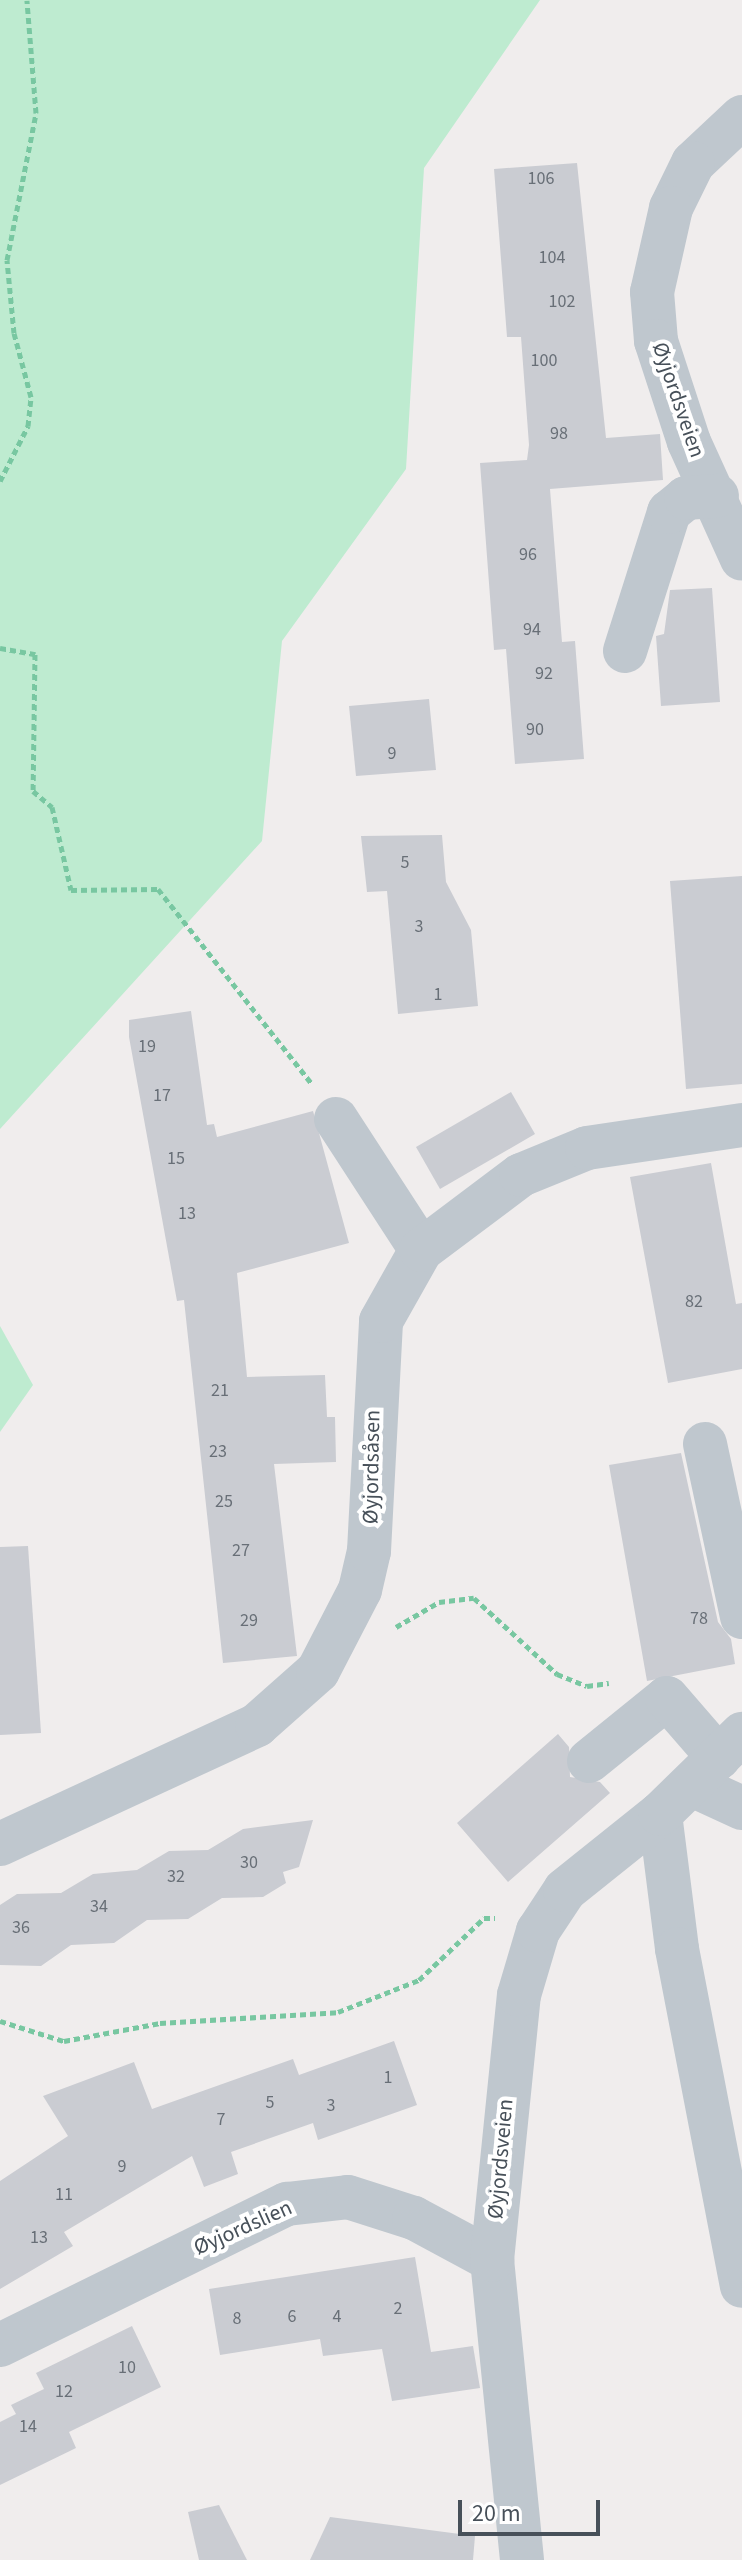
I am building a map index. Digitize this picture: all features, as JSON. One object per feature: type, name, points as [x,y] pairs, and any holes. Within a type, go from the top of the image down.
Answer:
[{"type":"street","name":"Øyjordsveien","points":[[742,117],[693,163],[671,208],[652,292],[656,341],[689,442],[717,496],[742,559]]},
{"type":"street","points":[[625,651],[669,512],[686,498],[717,496]]},
{"type":"street","points":[[336,1119],[421,1250]]},
{"type":"street","name":"Øyjordsåsen","points":[[0,1844],[257,1725],[318,1671],[360,1590],[369,1551],[381,1321],[421,1250],[521,1175],[587,1148],[742,1125]]},
{"type":"street","points":[[705,1444],[742,1617]]},
{"type":"street","points":[[589,1761],[667,1698],[718,1759],[742,1808]]},
{"type":"street","name":"Øyjordsveien","points":[[522,2560],[492,2260],[519,1995],[538,1931],[565,1890],[660,1814],[718,1759]]},
{"type":"street","points":[[660,1814],[677,1949],[742,2286]]},
{"type":"street","name":"Øyjordslien","points":[[0,2345],[287,2204],[348,2197],[414,2218],[492,2260]]},
{"type":"path","points":[[0,481],[28,426],[31,397],[14,333],[7,260],[36,113],[27,0]]},
{"type":"path","points":[[0,648],[35,654],[33,791],[52,807],[71,890],[158,889],[258,1008],[336,1119]]},
{"type":"path","points":[[390,1631],[439,1602],[474,1598],[557,1674],[587,1686],[638,1676],[667,1698]]},
{"type":"path","points":[[0,2021],[83,2040],[160,2023],[338,2012],[419,1980],[484,1918],[538,1931]]},
{"type":"green space","points":[[0,0],[540,0],[424,168],[406,469],[282,641],[262,841],[0,1129]]},
{"type":"green space","points":[[0,1326],[33,1385],[0,1432]]},
{"type":"building","points":[[577,163],[606,438],[660,434],[663,480],[550,489],[562,642],[575,641],[584,759],[515,764],[506,649],[494,650],[480,463],[527,460],[529,445],[521,337],[507,337],[494,169]]},
{"type":"building","points":[[712,588],[720,702],[661,706],[656,636],[664,634],[670,590]]},
{"type":"building","points":[[429,699],[436,770],[356,776],[349,706]]},
{"type":"building","points":[[442,835],[446,882],[471,930],[478,1006],[398,1014],[387,891],[367,892],[361,836]]},
{"type":"building","points":[[742,876],[742,1084],[686,1089],[670,881]]},
{"type":"building","points":[[191,1011],[207,1125],[214,1124],[217,1137],[313,1111],[349,1243],[237,1273],[247,1377],[325,1375],[327,1417],[335,1417],[336,1462],[274,1464],[297,1656],[223,1663],[184,1300],[177,1301],[129,1037],[129,1020]]},
{"type":"building","points":[[511,1092],[535,1134],[440,1189],[416,1147]]},
{"type":"building","points":[[711,1163],[736,1304],[742,1303],[742,1369],[668,1383],[630,1177]]},
{"type":"building","points":[[681,1453],[718,1622],[731,1639],[735,1664],[647,1681],[609,1465]]},
{"type":"building","points":[[28,1546],[41,1733],[0,1735],[0,1547]]},
{"type":"building","points":[[558,1734],[569,1747],[570,1777],[600,1782],[610,1793],[508,1882],[457,1823]]},
{"type":"building","points":[[313,1820],[299,1867],[283,1872],[286,1883],[263,1897],[222,1898],[188,1919],[147,1920],[114,1943],[71,1945],[41,1966],[0,1965],[0,1905],[17,1894],[61,1893],[93,1874],[137,1870],[169,1851],[208,1850],[243,1829]]},
{"type":"building","points":[[394,2041],[417,2105],[318,2140],[313,2123],[231,2152],[238,2174],[204,2187],[192,2156],[64,2232],[73,2246],[0,2289],[0,2181],[68,2136],[43,2096],[134,2062],[152,2109],[293,2059],[299,2075]]},
{"type":"building","points":[[415,2257],[431,2352],[473,2346],[480,2388],[392,2401],[382,2349],[323,2356],[320,2339],[220,2355],[209,2289]]},
{"type":"building","points":[[132,2326],[161,2387],[69,2432],[76,2448],[0,2485],[0,2422],[16,2414],[11,2405],[44,2389],[36,2373]]},
{"type":"building","points":[[219,2505],[247,2560],[199,2560],[188,2512]]},
{"type":"building","points":[[330,2517],[475,2536],[473,2560],[310,2560]]}]
